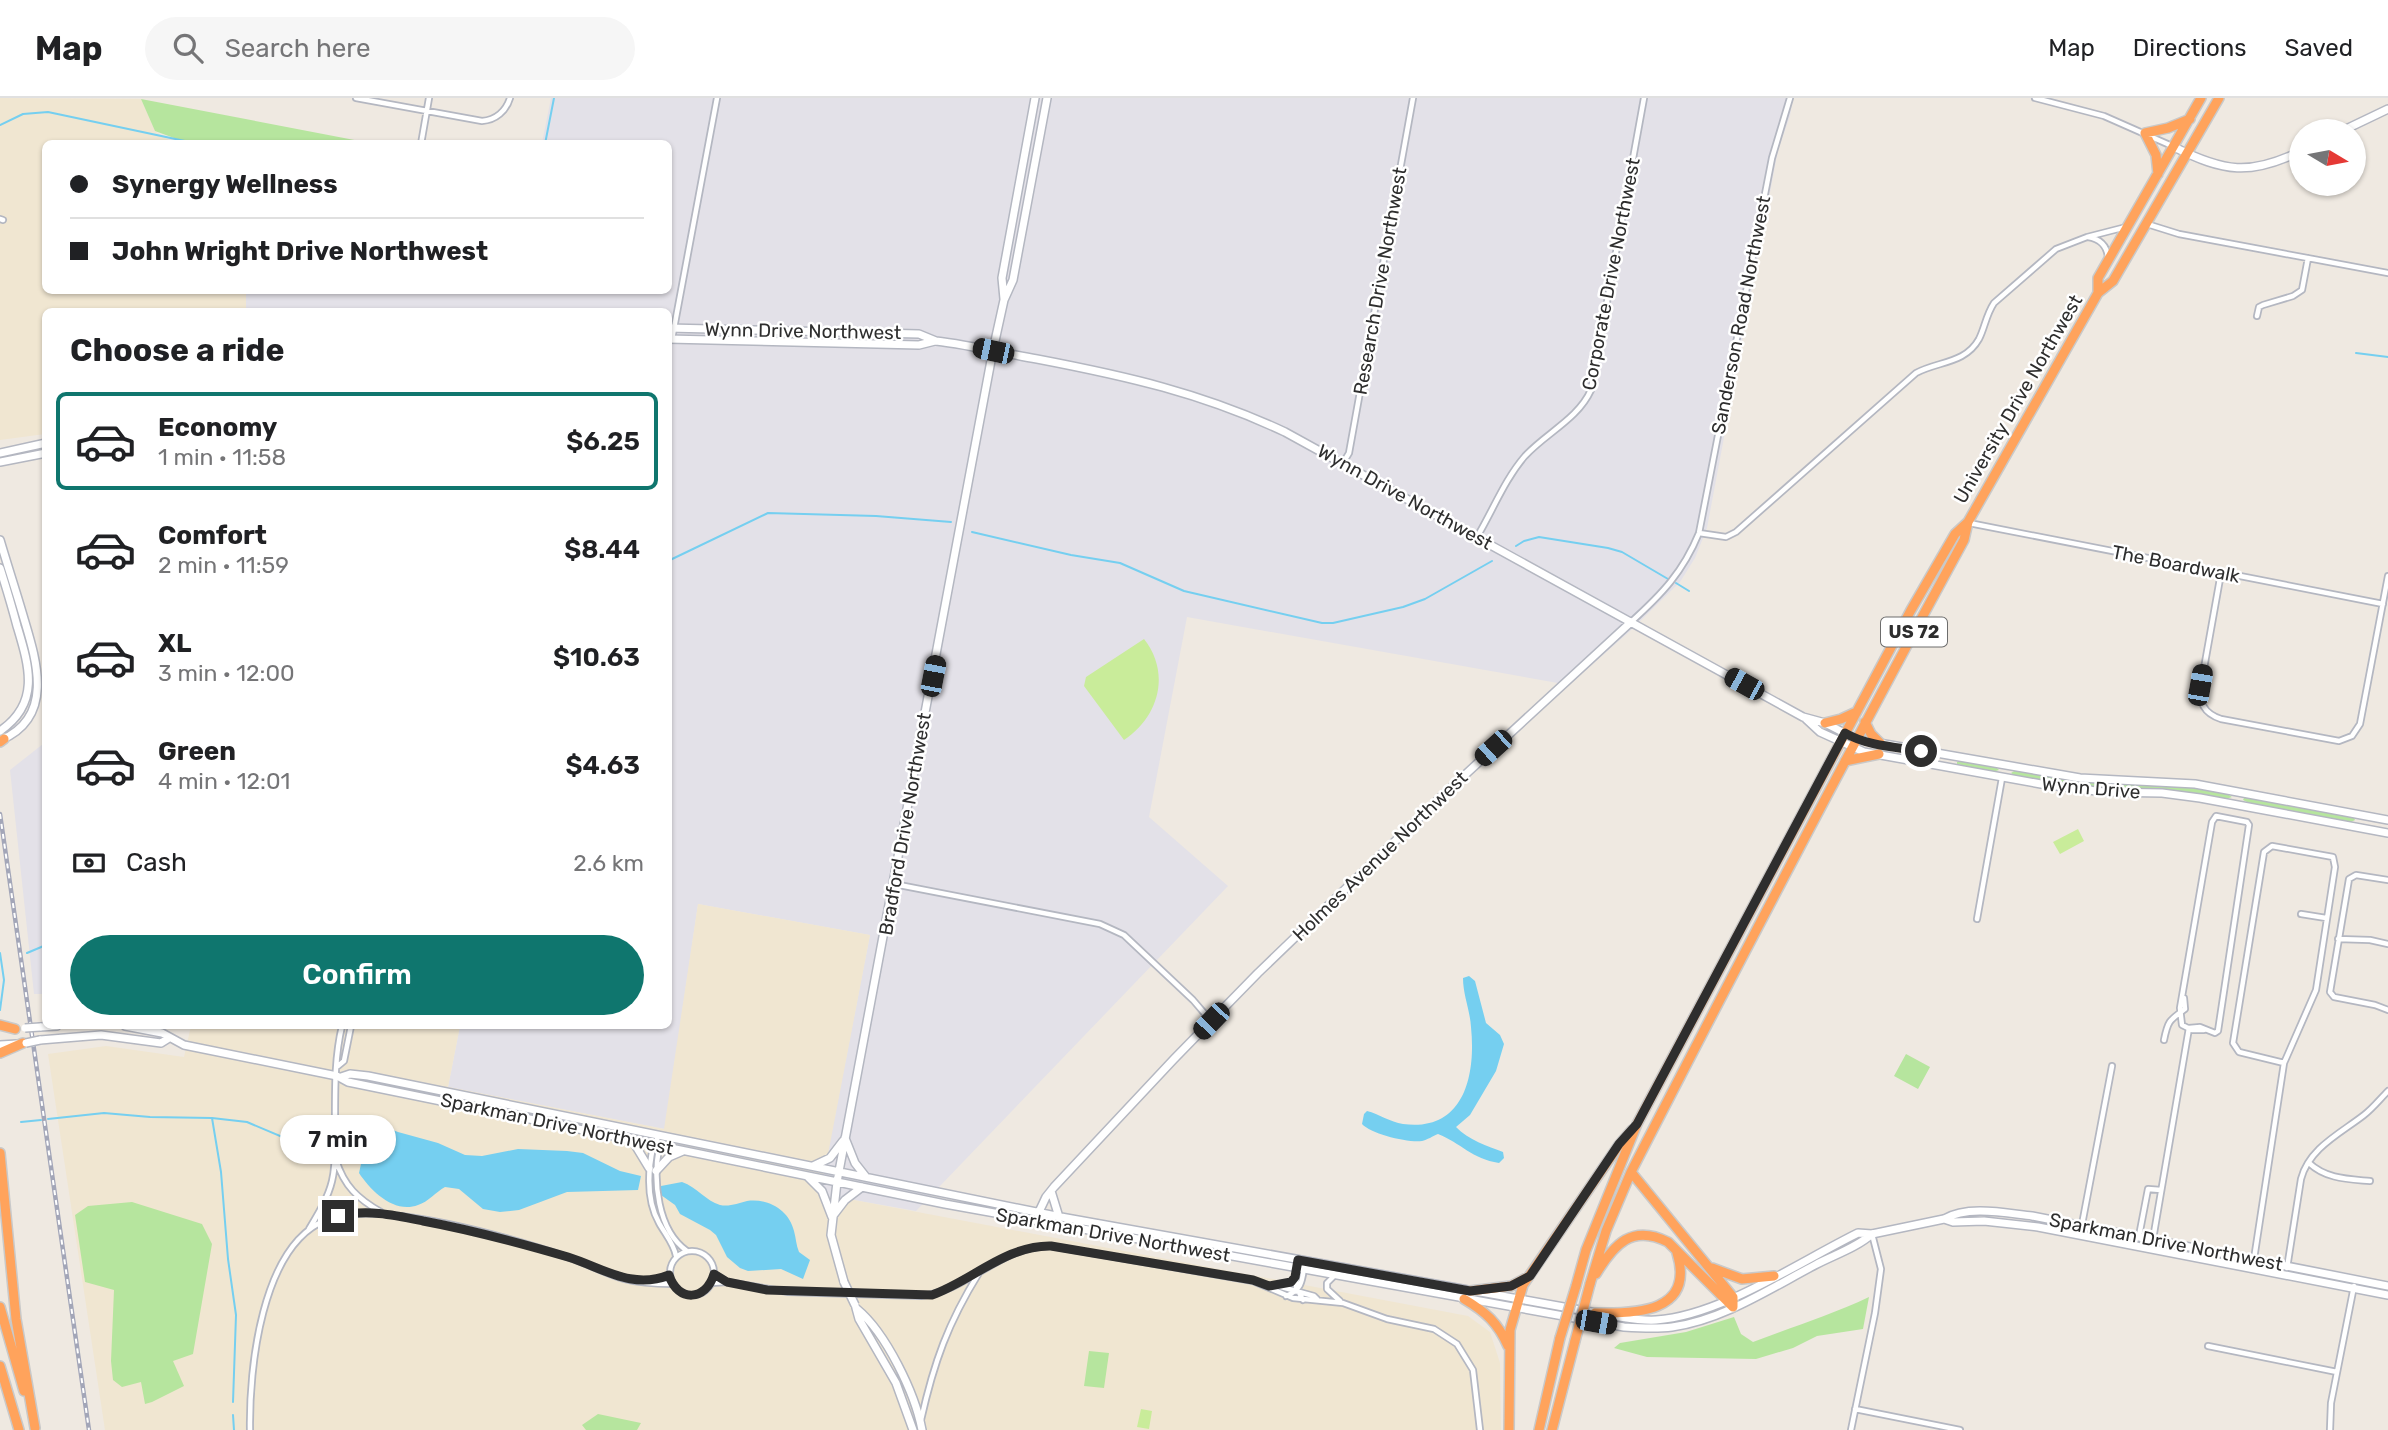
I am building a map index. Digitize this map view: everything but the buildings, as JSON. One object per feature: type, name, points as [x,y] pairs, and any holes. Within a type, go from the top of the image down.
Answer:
[{"type":"highway","name":"University Drive Northwest","points":[[2098,293],[2098,278],[2201,98]]},
{"type":"highway","name":"University Drive Northwest","points":[[1548,1430],[1606,1231],[1631,1172],[1865,722],[1964,540],[1968,522],[2098,293],[2113,281],[2219,98]]},
{"type":"highway","points":[[2158,175],[2156,155],[2145,133],[2190,119]]},
{"type":"highway","name":"University Drive Northwest","points":[[1548,1430],[1549,1380],[1560,1338],[1586,1250],[1637,1124],[1856,712],[1955,534],[1968,522]]},
{"type":"highway","points":[[1825,723],[1856,712]]},
{"type":"highway","points":[[1865,722],[1871,734],[1881,744]]},
{"type":"highway","points":[[1845,761],[1879,754]]},
{"type":"highway","points":[[0,1027],[20,1029]]},
{"type":"highway","points":[[0,1053],[24,1043]]},
{"type":"highway","points":[[1509,1430],[1510,1331],[1523,1285],[1619,1144],[1637,1124]]},
{"type":"highway","points":[[0,1153],[15,1308],[35,1429]]},
{"type":"highway","points":[[1631,1172],[1709,1267],[1730,1301]]},
{"type":"highway","points":[[1590,1284],[1610,1251],[1630,1237],[1656,1236],[1668,1242],[1730,1301]]},
{"type":"highway","points":[[1595,1313],[1642,1311],[1666,1302],[1681,1281],[1677,1251]]},
{"type":"highway","points":[[1709,1267],[1742,1279],[1774,1276]]},
{"type":"highway","points":[[1467,1295],[1511,1286],[1530,1276]]},
{"type":"highway","points":[[1467,1295],[1500,1327],[1510,1351]]},
{"type":"highway","points":[[0,1307],[35,1429]]},
{"type":"highway","points":[[0,1366],[19,1430]]},
{"type":"highway","points":[[0,1380],[12,1406]]},
{"type":"main road","name":"Bradford Drive Northwest","points":[[1004,300],[1002,278],[1035,98]]},
{"type":"main road","name":"Bradford Drive Northwest","points":[[837,1182],[993,351],[1004,300],[1013,279],[1047,98]]},
{"type":"main road","points":[[2366,120],[2388,109]]},
{"type":"main road","points":[[2174,147],[2212,164],[2244,169],[2276,163],[2289,157]]},
{"type":"main road","name":"Wynn Drive Northwest","points":[[672,328],[919,334],[936,341],[1104,372],[1200,397],[1259,420],[1343,463],[1803,716],[1845,733]]},
{"type":"main road","name":"Wynn Drive Northwest","points":[[672,339],[919,345],[936,341]]},
{"type":"main road","points":[[1,457],[42,444]]},
{"type":"main road","points":[[1,457],[42,453]]},
{"type":"main road","points":[[0,540],[35,656],[39,679],[36,699],[27,717],[19,728],[1,738]]},
{"type":"main road","points":[[0,568],[30,677],[22,707],[1,738]]},
{"type":"main road","name":"Holmes Avenue Northwest","points":[[1037,1217],[1051,1191],[1211,1021],[1442,796],[1631,622]]},
{"type":"main road","name":"Wynn Drive","points":[[1803,716],[1820,732],[1840,742],[1881,744],[2080,778],[2195,784],[2388,820]]},
{"type":"main road","name":"Wynn Drive","points":[[1845,733],[1854,743],[1879,754],[2040,784],[2104,792],[2162,793],[2200,798],[2388,833]]},
{"type":"main road","points":[[20,1029],[42,1027]]},
{"type":"main road","name":"Sparkman Drive Northwest","points":[[141,1029],[162,1033],[184,1045],[339,1077],[348,1082],[808,1177],[1037,1217],[1059,1217],[1301,1260],[1467,1295]]},
{"type":"main road","name":"Sparkman Drive Northwest","points":[[0,1045],[102,1035],[162,1043],[169,1038]]},
{"type":"main road","name":"Sparkman Drive Northwest","points":[[339,1077],[350,1074],[368,1076],[813,1166],[1298,1272],[1467,1295],[1624,1327],[1674,1327],[1702,1320],[1774,1276],[1858,1233],[1872,1234],[1944,1219],[1954,1213],[1990,1212],[2082,1224],[2388,1286]]},
{"type":"main road","points":[[813,1166],[830,1158],[845,1138]]},
{"type":"main road","points":[[845,1138],[855,1163],[867,1178]]},
{"type":"main road","points":[[631,1139],[652,1169],[683,1150]]},
{"type":"main road","points":[[808,1177],[822,1191],[832,1217]]},
{"type":"main road","points":[[837,1182],[831,1235],[844,1282],[859,1319],[896,1383],[913,1430]]},
{"type":"main road","points":[[832,1217],[845,1200],[862,1187]]},
{"type":"main road","points":[[1051,1191],[1059,1217]]},
{"type":"main road","name":"Sparkman Drive Northwest","points":[[1944,1219],[1953,1222],[2010,1223],[2388,1295]]},
{"type":"main road","name":"Sparkman Drive Northwest","points":[[1519,1304],[1657,1320],[1730,1301],[1861,1244],[1872,1234]]},
{"type":"main road","points":[[856,1307],[894,1358],[910,1389],[922,1426]]},
{"type":"street","points":[[356,98],[489,121],[500,114],[510,98]]},
{"type":"street","points":[[422,140],[429,98]]},
{"type":"street","points":[[672,323],[717,98]]},
{"type":"street","name":"Research Drive Northwest","points":[[1343,463],[1349,453],[1413,98]]},
{"type":"street","name":"Corporate Drive Northwest","points":[[1477,537],[1522,459],[1576,412],[1591,390],[1644,98]]},
{"type":"street","name":"Sanderson Road Northwest","points":[[1699,533],[1772,158],[1790,98]]},
{"type":"street","points":[[2035,98],[2056,101],[2104,116],[2174,147]]},
{"type":"street","points":[[2147,224],[2179,234],[2388,273]]},
{"type":"street","points":[[1699,533],[1726,537],[1737,532],[1916,373],[1929,366],[1959,360],[1979,338],[1987,313],[1994,303],[2056,249],[2087,237],[2127,227]]},
{"type":"street","points":[[2087,237],[2099,239],[2104,244],[2108,260]]},
{"type":"street","points":[[2257,316],[2259,307],[2263,304],[2293,296],[2302,290],[2308,258]]},
{"type":"street","name":"The Boardwalk","points":[[1968,522],[2383,604]]},
{"type":"street","name":"Holmes Avenue Northwest","points":[[1631,622],[1675,578],[1689,557],[1699,533]]},
{"type":"street","points":[[2221,573],[2200,698],[2205,710],[2213,716],[2339,741],[2352,736],[2360,724],[2388,576]]},
{"type":"street","points":[[1976,919],[2002,777]]},
{"type":"street","points":[[2214,817],[2247,822],[2249,825],[2218,1031],[2215,1033],[2197,1027],[2189,1028],[2182,1024],[2182,1012],[2180,1007],[2184,997],[2214,817]]},
{"type":"street","points":[[2254,1259],[2284,1063],[2312,1003],[2335,867],[2333,857],[2272,846],[2264,852],[2233,1043],[2239,1052],[2284,1063]]},
{"type":"street","points":[[2388,880],[2356,875],[2349,879],[2330,986],[2334,997],[2375,1004],[2388,1010]]},
{"type":"street","points":[[894,884],[1100,924],[1124,935],[1193,1000],[1211,1021]]},
{"type":"street","points":[[2301,914],[2326,918]]},
{"type":"street","points":[[2338,939],[2370,940],[2388,944]]},
{"type":"street","points":[[2164,1040],[2167,1024],[2182,1012]]},
{"type":"street","points":[[2153,1239],[2189,1028]]},
{"type":"street","points":[[309,1230],[332,1181],[336,1157],[339,1077],[336,1052],[341,1029]]},
{"type":"street","points":[[338,1066],[344,1061],[350,1029]]},
{"type":"street","points":[[2080,1235],[2112,1066]]},
{"type":"street","points":[[2286,1275],[2301,1179],[2309,1163],[2328,1140],[2363,1116],[2388,1091]]},
{"type":"street","points":[[658,1135],[656,1144],[659,1148],[652,1169],[651,1198],[657,1220],[676,1256]]},
{"type":"street","points":[[336,1157],[340,1173],[353,1193],[382,1213]]},
{"type":"street","points":[[2309,1163],[2332,1177],[2370,1181]]},
{"type":"street","points":[[652,1169],[664,1219],[681,1247],[687,1251],[702,1253],[708,1258],[714,1274],[712,1283]]},
{"type":"street","points":[[2139,1236],[2148,1189],[2161,1190]]},
{"type":"street","points":[[250,1430],[251,1382],[261,1323],[279,1270],[292,1248],[309,1230],[323,1221],[346,1214],[382,1213],[492,1236],[570,1258],[624,1279],[672,1284]]},
{"type":"street","points":[[1851,1430],[1881,1269],[1872,1234]]},
{"type":"street","points":[[687,1251],[676,1256],[669,1275],[672,1284],[686,1295],[696,1295],[712,1283],[727,1282],[788,1292],[932,1295],[1020,1250],[1034,1246],[1051,1246],[1253,1280],[1317,1299]]},
{"type":"street","points":[[1301,1260],[1297,1291],[1303,1300]]},
{"type":"street","points":[[922,1426],[938,1353],[961,1301],[979,1272]]},
{"type":"street","points":[[1278,1286],[1289,1283],[1298,1272]]},
{"type":"street","points":[[1297,1291],[1298,1272]]},
{"type":"street","points":[[714,1274],[727,1282]]},
{"type":"street","points":[[647,1282],[669,1275]]},
{"type":"street","points":[[1335,1276],[1327,1283],[1327,1290],[1343,1303]]},
{"type":"street","points":[[2330,1430],[2331,1403],[2355,1279]]},
{"type":"street","points":[[955,1285],[961,1301]]},
{"type":"street","points":[[1269,1286],[1286,1296],[1343,1303],[1387,1319],[1434,1329],[1457,1344],[1472,1370],[1480,1430]]},
{"type":"street","points":[[1286,1296],[1297,1291]]},
{"type":"street","points":[[2208,1346],[2337,1371]]},
{"type":"street","points":[[1855,1409],[1961,1430]]},
{"type":"shaded area","points":[[0,98],[141,99],[155,131],[168,140],[42,140],[42,294],[246,294],[246,308],[42,308],[42,434],[0,440]]},
{"type":"shaded area","points":[[551,98],[1793,98],[1790,116],[1778,150],[1707,528],[1695,558],[1680,582],[1569,685],[1187,617],[1149,817],[1228,886],[916,1211],[819,1197],[870,935],[698,904],[665,1129],[448,1087],[459,1029],[672,1029],[672,308],[246,308],[246,294],[672,294],[672,140],[543,140]]},
{"type":"shaded area","points":[[42,745],[42,994],[34,994],[10,770]]},
{"type":"shaded area","points":[[698,904],[870,935],[820,1196],[854,1200],[1468,1316],[1490,1332],[1500,1363],[1501,1430],[105,1430],[48,1054],[106,1046],[184,1057],[190,1029],[459,1029],[448,1087],[664,1129]]},
{"type":"green space","points":[[141,99],[354,140],[175,140],[155,131]]},
{"type":"green space","points":[[1144,639],[1157,666],[1157,694],[1146,719],[1124,740],[1084,686],[1086,677]]},
{"type":"green space","points":[[1962,760],[1995,766],[1999,770],[1993,772],[1957,764]]},
{"type":"green space","points":[[2016,770],[2095,782],[2102,786],[2082,788],[2059,785],[2015,776],[2011,773]]},
{"type":"green space","points":[[2120,783],[2195,787],[2223,792],[2232,797],[2226,799],[2169,791],[2119,789],[2114,786]]},
{"type":"green space","points":[[2244,798],[2353,816],[2355,820],[2351,822],[2249,803],[2243,800]]},
{"type":"green space","points":[[2078,829],[2084,841],[2060,854],[2053,842]]},
{"type":"green space","points":[[1906,1054],[1930,1067],[1918,1089],[1894,1076]]},
{"type":"green space","points":[[132,1202],[202,1224],[212,1244],[193,1354],[173,1361],[184,1386],[145,1404],[141,1382],[122,1387],[113,1380],[111,1361],[114,1290],[85,1282],[75,1215],[88,1206]]},
{"type":"green space","points":[[1869,1297],[1863,1329],[1817,1336],[1793,1348],[1756,1359],[1647,1357],[1614,1348],[1620,1343],[1686,1332],[1734,1317],[1741,1334],[1753,1342]]},
{"type":"green space","points":[[1089,1351],[1109,1353],[1104,1388],[1084,1386]]},
{"type":"green space","points":[[1141,1409],[1152,1411],[1149,1429],[1137,1427]]},
{"type":"green space","points":[[598,1414],[641,1423],[637,1430],[586,1430],[582,1425]]},
{"type":"water","points":[[1469,976],[1475,981],[1486,1023],[1500,1035],[1504,1044],[1496,1071],[1470,1115],[1456,1127],[1472,1139],[1503,1152],[1504,1158],[1499,1163],[1481,1158],[1438,1134],[1422,1141],[1408,1141],[1381,1134],[1362,1124],[1367,1111],[1398,1123],[1424,1124],[1440,1119],[1453,1110],[1462,1097],[1471,1064],[1471,1027],[1463,978]]},
{"type":"water","points":[[370,1121],[438,1143],[465,1155],[482,1156],[518,1149],[583,1153],[620,1171],[641,1176],[638,1190],[567,1192],[519,1210],[500,1212],[483,1209],[459,1189],[445,1187],[422,1204],[409,1207],[392,1204],[370,1187],[359,1173],[361,1164],[352,1149],[346,1147],[346,1137],[358,1134]]},
{"type":"water","points":[[682,1182],[720,1205],[762,1201],[782,1211],[794,1231],[799,1252],[810,1260],[803,1279],[781,1269],[748,1271],[740,1268],[727,1257],[716,1235],[680,1214],[675,1205],[661,1195],[661,1186]]},
{"type":"waterway","points":[[546,140],[554,98]]},
{"type":"waterway","points":[[0,125],[23,114],[48,112],[180,140]]},
{"type":"waterway","points":[[2356,353],[2388,357]]},
{"type":"waterway","points":[[672,559],[768,513],[876,516],[951,522]]},
{"type":"waterway","points":[[972,532],[1071,555],[1120,563],[1184,591],[1322,623],[1333,623],[1403,607],[1425,599],[1492,561]]},
{"type":"waterway","points":[[1516,546],[1539,537],[1608,548],[1622,552],[1668,579]]},
{"type":"waterway","points":[[1676,583],[1689,591]]},
{"type":"waterway","points":[[27,953],[42,947]]},
{"type":"waterway","points":[[0,953],[4,980],[0,1010]]},
{"type":"waterway","points":[[48,1119],[104,1113],[212,1118],[247,1122],[299,1144],[326,1142]]},
{"type":"waterway","points":[[212,1118],[221,1172],[228,1259],[236,1315],[233,1402]]},
{"type":"waterway","points":[[21,1122],[41,1120]]},
{"type":"waterway","points":[[233,1415],[234,1430]]},
{"type":"railway","points":[[0,814],[89,1430]]},
{"type":"route","points":[[338,1216],[382,1213],[469,1230],[570,1258],[635,1281],[647,1282],[669,1275],[672,1284],[686,1295],[703,1292],[712,1283],[714,1274],[727,1282],[767,1290],[932,1295],[1008,1255],[1034,1246],[1051,1246],[1253,1280],[1269,1286],[1291,1282],[1295,1277],[1298,1260],[1470,1291],[1511,1286],[1530,1276],[1619,1144],[1637,1124],[1845,733],[1871,743],[1921,751]]}]
